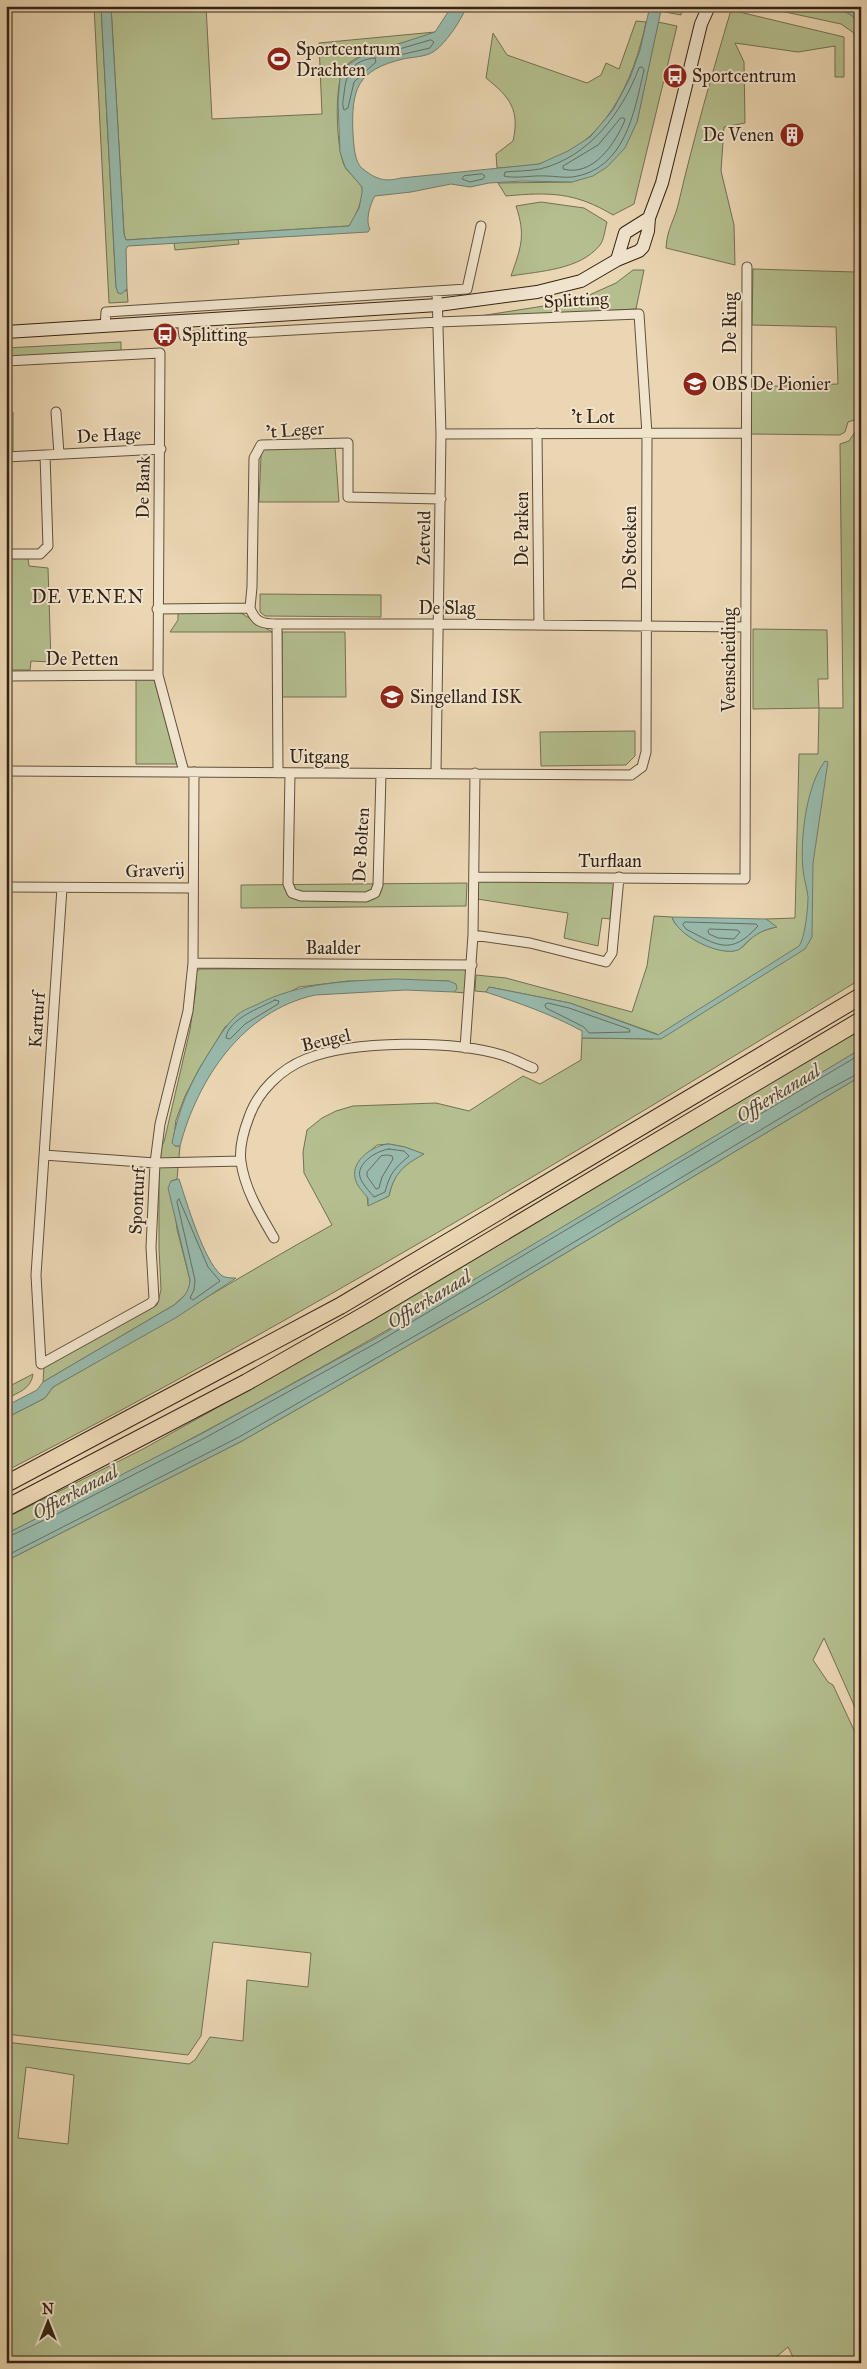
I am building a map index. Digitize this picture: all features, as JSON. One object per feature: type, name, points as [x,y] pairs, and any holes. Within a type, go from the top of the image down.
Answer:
[{"type":"highway","points":[[6,1484],[340,1306],[861,996]]},
{"type":"highway","points":[[6,1508],[230,1390],[360,1318],[861,1020]]},
{"type":"main road","name":"Splitting","points":[[6,332],[182,322],[566,286],[581,281],[617,260],[638,252],[643,247],[649,218],[662,183],[705,10]]},
{"type":"main road","points":[[617,260],[625,233],[649,218]]},
{"type":"street","name":"Splitting","points":[[105,326],[106,312],[438,298],[467,289],[481,226]]},
{"type":"street","name":"De Ring","points":[[746,436],[747,267]]},
{"type":"street","name":"Zetveld","points":[[436,772],[441,498],[438,298]]},
{"type":"street","name":"Splitting","points":[[182,322],[184,336],[438,322],[639,314]]},
{"type":"street","name":"De Stoeken","points":[[631,775],[642,767],[646,752],[647,434],[639,314]]},
{"type":"street","name":"De Bank","points":[[6,361],[160,353],[158,675],[184,772]]},
{"type":"street","name":"De Hage","points":[[56,412],[59,454]]},
{"type":"street","name":"'t Lot","points":[[441,434],[746,436]]},
{"type":"street","name":"De Parken","points":[[537,434],[539,625]]},
{"type":"street","name":"Veenscheiding","points":[[745,879],[746,436]]},
{"type":"street","name":"'t Leger","points":[[250,608],[254,458],[261,445],[348,443],[348,497],[441,498]]},
{"type":"street","name":"De Hage","points":[[6,457],[160,449]]},
{"type":"street","points":[[6,554],[40,554],[48,546],[45,455]]},
{"type":"street","name":"De Slag","points":[[250,608],[253,616],[259,622],[277,624],[746,627]]},
{"type":"street","points":[[157,609],[250,608]]},
{"type":"street","points":[[277,624],[278,773]]},
{"type":"street","name":"De Petten","points":[[6,676],[158,675]]},
{"type":"street","name":"Uitgang","points":[[6,771],[381,774],[436,772],[631,775]]},
{"type":"street","name":"Graverij","points":[[6,887],[193,888],[194,772]]},
{"type":"street","name":"De Bolten","points":[[290,773],[288,884],[292,893],[301,896],[366,897],[375,893],[378,885],[381,774]]},
{"type":"street","points":[[465,1048],[472,965],[475,877],[475,773]]},
{"type":"street","name":"Turflaan","points":[[475,877],[745,879]]},
{"type":"street","points":[[473,934],[530,943],[606,962],[612,953],[619,877]]},
{"type":"street","name":"Karturf","points":[[36,1275],[62,888]]},
{"type":"street","name":"Sponturf","points":[[36,1275],[41,1364],[151,1303],[154,1293],[151,1247],[155,1163],[160,1124],[188,1011],[193,963],[193,888]]},
{"type":"street","name":"Baalder","points":[[193,963],[472,965]]},
{"type":"street","name":"Beugel","points":[[274,1238],[252,1199],[240,1161],[246,1124],[251,1111],[264,1089],[283,1072],[305,1059],[339,1050],[403,1044],[465,1048],[502,1055],[533,1068]]},
{"type":"street","points":[[44,1155],[155,1163],[240,1161]]},
{"type":"green space","points":[[94,6],[101,6],[116,287],[126,291],[127,289],[128,302],[109,303]]},
{"type":"green space","points":[[111,6],[206,6],[212,119],[322,114],[319,43],[435,32],[363,55],[346,66],[342,73],[339,85],[337,115],[342,159],[345,167],[359,182],[363,192],[354,219],[349,226],[126,240],[124,234]]},
{"type":"green space","points":[[662,6],[682,6],[681,15],[660,11]]},
{"type":"green space","points":[[757,6],[804,6],[841,10],[853,16],[861,28],[861,418],[848,422],[845,432],[840,435],[751,434],[751,387],[838,384],[836,327],[752,325],[753,269],[855,272],[854,33],[841,24]]},
{"type":"green space","points":[[731,10],[844,37],[844,77],[835,77],[835,46],[798,52],[735,43],[744,62],[745,123],[724,127],[721,171],[734,225],[735,265],[666,248]]},
{"type":"green space","points":[[636,21],[646,22],[633,67],[624,89],[598,128],[562,156],[534,165],[497,168],[496,154],[513,141],[515,121],[514,112],[507,98],[486,78],[493,33],[507,55],[587,83],[601,75],[606,63],[619,69]]},
{"type":"green space","points":[[658,22],[677,26],[634,204],[613,215],[586,202],[561,195],[506,196],[498,183],[572,182],[637,122]]},
{"type":"green space","points":[[541,202],[584,208],[607,222],[600,245],[582,260],[571,264],[547,271],[511,276],[521,241],[521,226],[516,206]]},
{"type":"green space","points":[[238,239],[239,244],[175,250],[174,243]]},
{"type":"green space","points":[[633,270],[644,270],[636,309],[467,318],[576,301],[616,283]]},
{"type":"green space","points":[[121,342],[121,352],[6,358],[6,348]]},
{"type":"green space","points":[[13,412],[13,455],[6,455],[6,413]]},
{"type":"green space","points":[[859,426],[861,979],[544,1170],[331,1294],[115,1414],[6,1471],[6,1418],[45,1398],[53,1387],[332,1225],[304,1173],[303,1152],[307,1130],[322,1118],[353,1106],[436,1103],[469,1111],[523,1076],[540,1084],[581,1060],[582,1038],[653,1039],[657,1034],[570,1003],[489,987],[486,992],[475,991],[476,975],[506,978],[632,1012],[647,966],[654,916],[672,917],[675,924],[690,937],[710,947],[729,951],[744,946],[762,931],[776,927],[766,919],[795,918],[799,754],[818,754],[819,708],[843,708],[840,444],[849,441]],"holes":[[[389,1144],[405,1147],[423,1154],[400,1171],[393,1182],[389,1196],[368,1205],[363,1157],[377,1145]]]},
{"type":"green space","points":[[269,447],[335,447],[339,502],[259,502],[261,456],[262,451]]},
{"type":"green space","points":[[28,558],[29,566],[48,568],[51,662],[31,661],[30,670],[6,670],[6,559]]},
{"type":"green space","points":[[260,594],[381,595],[381,617],[265,616],[260,612]]},
{"type":"green space","points":[[178,610],[236,610],[272,632],[170,632],[178,620]]},
{"type":"green space","points":[[753,629],[827,630],[828,679],[818,679],[819,708],[753,709]]},
{"type":"green space","points":[[282,632],[345,632],[346,697],[282,697]]},
{"type":"green space","points":[[136,679],[154,679],[177,764],[136,764]]},
{"type":"green space","points":[[635,731],[635,756],[626,765],[541,766],[540,732]]},
{"type":"green space","points":[[477,881],[614,881],[610,919],[602,918],[598,946],[564,938],[568,913],[477,899]]},
{"type":"green space","points":[[467,883],[466,906],[241,908],[241,885]]},
{"type":"green space","points":[[462,968],[468,972],[466,993],[454,992],[449,981],[348,981],[299,987],[225,1027],[199,1069],[185,1096],[176,1120],[173,1143],[175,1146],[180,1146],[177,1179],[171,1181],[177,1229],[190,1280],[190,1288],[174,1305],[43,1382],[44,1367],[157,1305],[161,1290],[159,1149],[164,1142],[190,1030],[196,988],[195,973],[200,969]]},
{"type":"green space","points":[[861,1029],[861,1049],[650,1176],[439,1300],[225,1421],[6,1534],[6,1518],[143,1449],[247,1391]]},
{"type":"green space","points":[[861,1076],[861,1721],[824,1638],[813,1660],[828,1682],[833,1685],[861,1745],[861,2363],[793,2363],[795,2361],[788,2347],[769,2363],[6,2363],[6,2042],[189,2064],[195,2060],[210,2037],[243,2041],[247,1980],[308,1987],[311,1953],[213,1942],[201,2036],[188,2055],[6,2034],[6,1561],[242,1441],[489,1299]],"holes":[[[26,2067],[74,2075],[68,2144],[18,2138]]]},
{"type":"green space","points":[[33,1374],[27,1387],[6,1399],[6,1388]]},
{"type":"water","points":[[101,6],[111,6],[124,234],[126,240],[349,226],[359,208],[362,187],[345,167],[340,152],[338,102],[340,78],[346,66],[362,56],[435,32],[452,6],[467,6],[453,31],[438,48],[426,55],[403,59],[376,69],[366,76],[360,84],[354,105],[353,134],[356,158],[360,166],[373,176],[390,180],[539,164],[568,151],[590,137],[613,110],[630,78],[640,50],[650,6],[662,6],[637,122],[625,148],[607,167],[593,176],[572,182],[522,181],[489,183],[470,187],[451,184],[411,192],[375,196],[369,213],[368,222],[370,229],[368,232],[128,246],[126,249],[127,289],[121,294],[118,293],[116,287]]},
{"type":"water","points":[[816,6],[861,6],[861,28],[858,22],[848,13]]},
{"type":"water","points":[[825,761],[828,762],[813,863],[812,937],[805,949],[661,1039],[582,1038],[582,1031],[559,1019],[486,992],[489,987],[570,1003],[658,1035],[799,946],[804,930],[808,902],[802,857],[806,813],[813,784]]},
{"type":"water","points":[[672,917],[766,919],[777,927],[760,932],[739,949],[730,951],[720,950],[700,943],[682,931],[675,924]]},
{"type":"water","points":[[396,979],[449,981],[456,984],[457,989],[454,992],[405,990],[315,995],[289,1003],[266,1016],[245,1032],[227,1051],[199,1096],[180,1146],[175,1146],[172,1143],[181,1109],[195,1076],[220,1035],[238,1014],[273,997],[307,987],[342,982]]},
{"type":"water","points":[[861,1049],[861,1076],[489,1299],[242,1441],[6,1561],[6,1534],[201,1434],[376,1338]]},
{"type":"water","points":[[389,1144],[405,1147],[424,1154],[401,1170],[394,1181],[389,1196],[368,1206],[368,1198],[360,1189],[355,1178],[357,1165],[371,1150]]},
{"type":"water","points":[[179,1179],[196,1230],[208,1257],[221,1275],[236,1278],[177,1317],[53,1387],[45,1398],[6,1418],[6,1406],[37,1390],[43,1382],[174,1305],[185,1295],[190,1280],[168,1188],[171,1181]]},
{"type":"place","name":"Sportcentrum Drachten","points":[[279,59]]},
{"type":"place","name":"Sportcentrum","points":[[675,76]]},
{"type":"place","name":"De Venen","points":[[792,135]]},
{"type":"place","name":"Splitting","points":[[165,335]]},
{"type":"place","name":"OBS De Pionier","points":[[695,384]]},
{"type":"place","name":"Singelland ISK","points":[[392,697]]},
{"type":"district","name":"DE VENEN","points":[[88,596]]},
{"type":"water label","name":"Offierkanaal","points":[[778,1093]]},
{"type":"water label","name":"Offierkanaal","points":[[429,1299]]},
{"type":"water label","name":"Offierkanaal","points":[[75,1492]]}]
